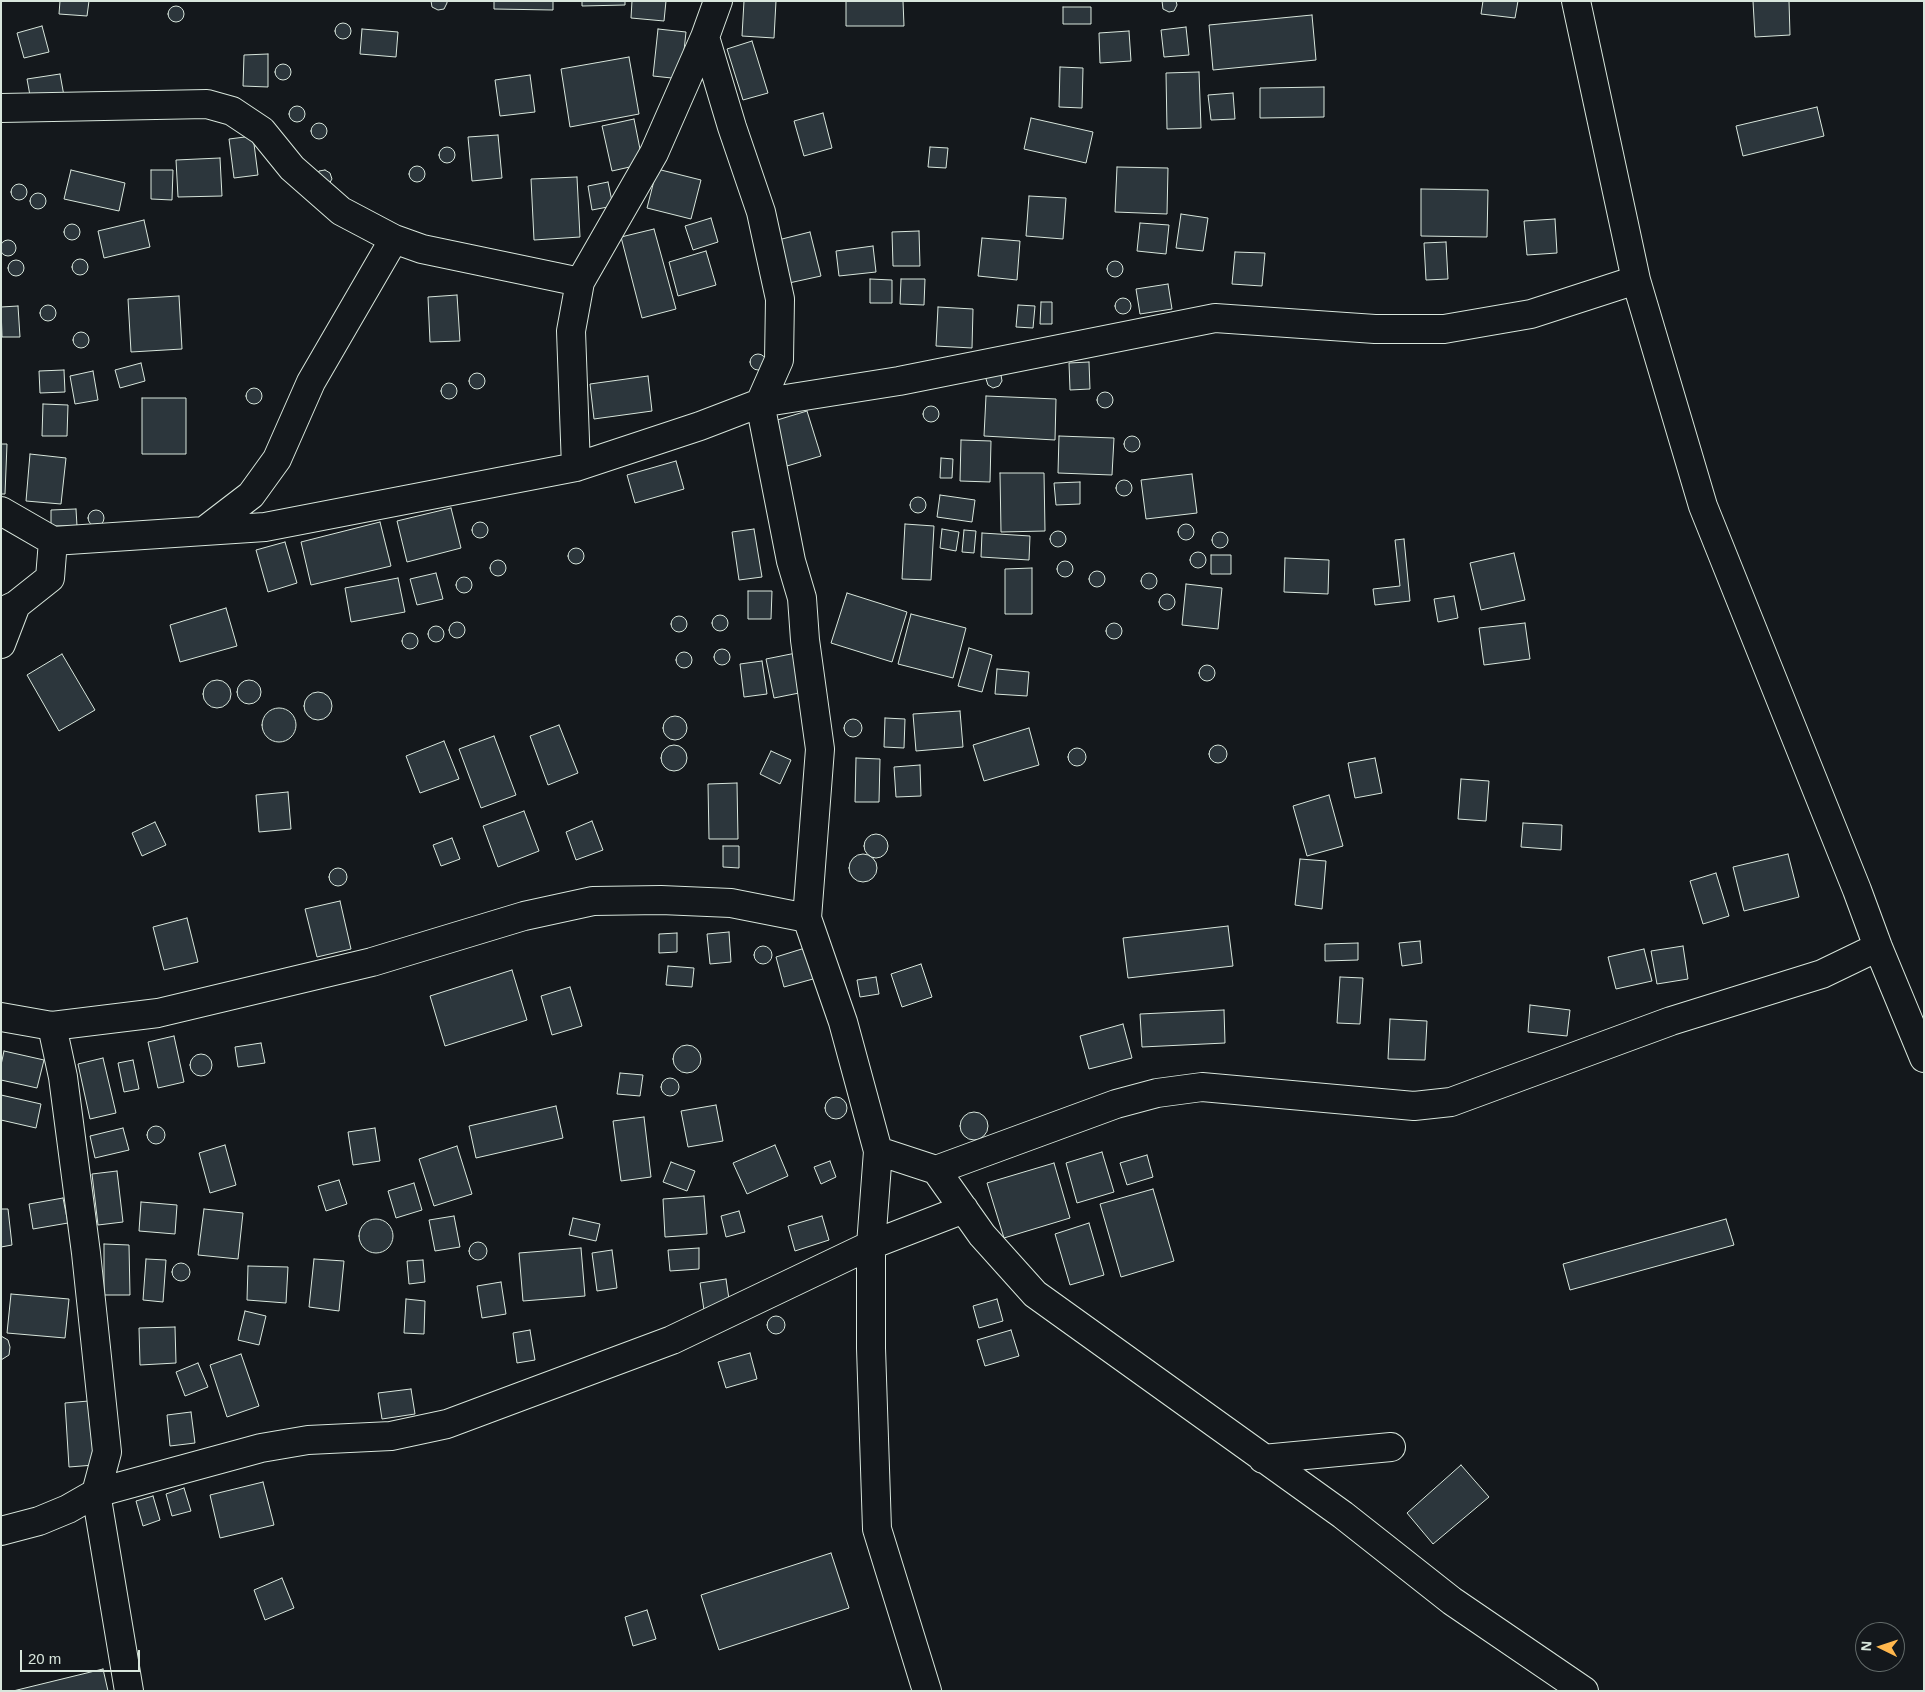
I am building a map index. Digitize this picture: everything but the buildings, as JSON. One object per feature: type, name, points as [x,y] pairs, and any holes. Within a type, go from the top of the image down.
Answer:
[{"type":"street","points":[[576,467],[571,331],[580,282],[654,154],[705,37],[718,1]]},
{"type":"street","points":[[1576,1],[1636,280],[1703,506],[1857,890],[1878,948],[1924,1058]]},
{"type":"street","points":[[705,37],[732,128],[761,212],[780,299],[779,360],[760,403],[791,561],[802,598],[805,640],[820,749],[807,918],[843,1022],[878,1151],[871,1245],[871,1348],[877,1529],[927,1691]]},
{"type":"street","points":[[1,108],[207,104],[232,111],[262,131],[292,168],[341,211],[394,239],[422,249],[580,282]]},
{"type":"street","points":[[204,531],[251,495],[277,459],[312,382],[394,239]]},
{"type":"street","points":[[1,511],[53,540],[265,527],[576,467],[700,426],[760,403],[899,381],[1215,318],[1375,329],[1444,329],[1531,314],[1636,280]]},
{"type":"street","points":[[1,644],[9,609],[50,578],[53,540]]},
{"type":"street","points":[[1,1017],[52,1026],[158,1013],[372,962],[524,916],[594,901],[661,900],[732,903],[807,918]]},
{"type":"street","points":[[936,1170],[1116,1104],[1156,1093],[1202,1087],[1414,1106],[1452,1102],[1671,1021],[1822,974],[1878,948]]},
{"type":"street","points":[[52,1026],[63,1077],[86,1253],[107,1452],[96,1493],[129,1691]]},
{"type":"street","points":[[878,1151],[936,1170],[982,1235],[1035,1294],[1342,1515],[1452,1601],[1584,1691]]},
{"type":"street","points":[[1,1531],[39,1522],[68,1509],[96,1493],[261,1448],[308,1440],[391,1436],[447,1424],[672,1340],[871,1245],[964,1209]]},
{"type":"street","points":[[1263,1458],[1391,1447]]}]
